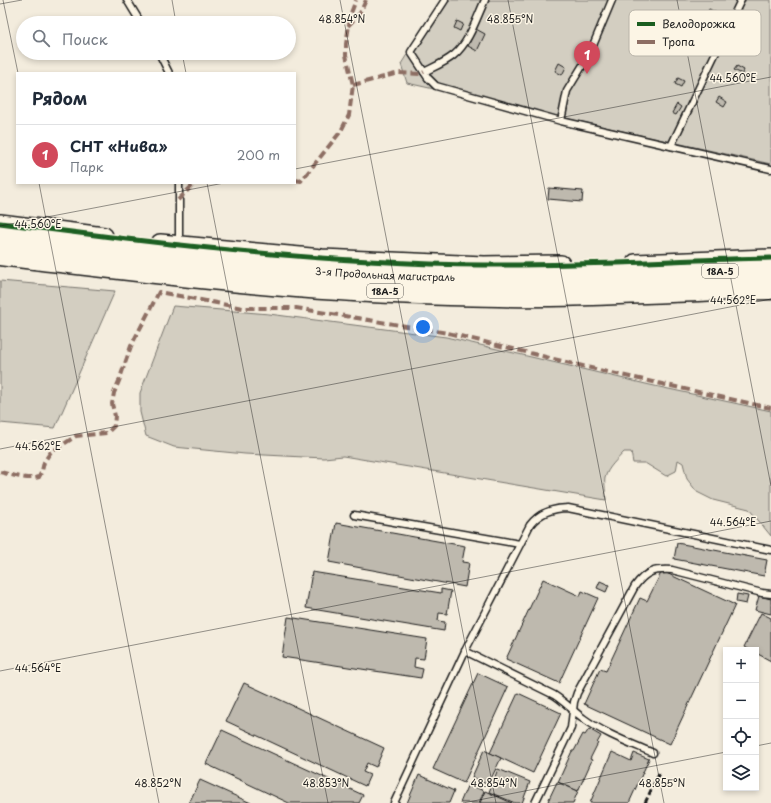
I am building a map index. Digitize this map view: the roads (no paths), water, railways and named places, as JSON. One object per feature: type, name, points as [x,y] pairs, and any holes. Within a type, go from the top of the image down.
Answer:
[{"type":"highway","name":"3-я Продольная магистраль","points":[[0,234],[312,270],[384,274],[540,276],[771,269]]},
{"type":"highway","name":"3-я Продольная магистраль","points":[[0,254],[253,282],[340,289],[420,293],[500,295],[771,288]]},
{"type":"street","points":[[0,223],[179,245],[322,258],[484,265],[604,264],[771,258]]},
{"type":"lane","points":[[127,0],[137,16]]},
{"type":"lane","points":[[445,0],[412,52],[431,82],[436,86],[560,121],[771,169]]},
{"type":"lane","points":[[424,72],[456,54],[465,42],[485,0]]},
{"type":"lane","points":[[560,121],[567,90],[589,55],[612,0]]},
{"type":"lane","points":[[736,10],[741,0]]},
{"type":"lane","points":[[671,146],[714,56]]},
{"type":"lane","points":[[162,60],[168,72]]},
{"type":"lane","points":[[179,184],[179,245]]},
{"type":"lane","points":[[394,803],[465,651],[535,518],[544,512],[558,508],[568,508],[771,550]]},
{"type":"lane","points":[[354,515],[520,544]]},
{"type":"lane","points":[[536,803],[571,728],[574,702],[580,686],[640,578],[659,569],[672,570],[771,594]]},
{"type":"lane","points":[[465,651],[554,695],[582,718],[595,726],[653,753]]},
{"type":"railway","points":[[645,803],[660,771]]},
{"type":"place","name":"СНТ «Нива»","points":[[587,74]]}]
